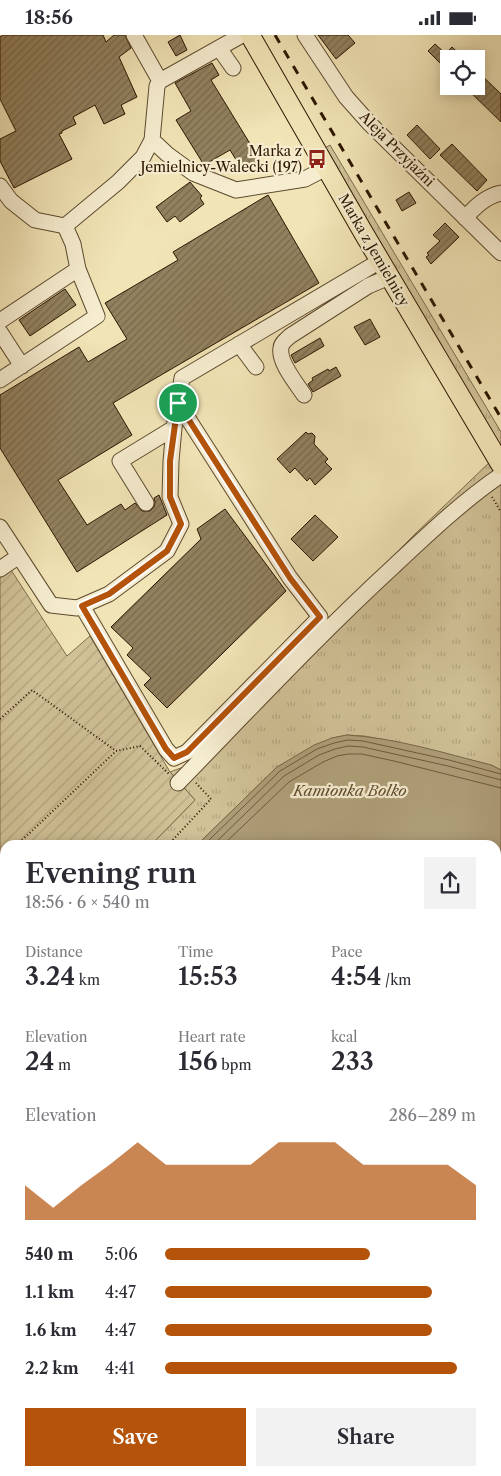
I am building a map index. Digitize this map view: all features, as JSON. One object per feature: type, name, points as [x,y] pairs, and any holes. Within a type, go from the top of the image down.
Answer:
[{"type":"main road","name":"Marka z Jemielnicy","points":[[250,35],[501,465]]},
{"type":"street","points":[[134,35],[160,81]]},
{"type":"street","points":[[0,185],[11,201],[35,220],[65,225],[118,182],[143,157],[152,140],[157,87],[160,81],[242,35]]},
{"type":"street","name":"Aleja Przyjaźni","points":[[305,35],[346,97],[501,253]]},
{"type":"street","points":[[218,48],[233,68]]},
{"type":"street","points":[[152,140],[167,154],[193,173],[236,190],[305,179],[326,168]]},
{"type":"street","points":[[465,218],[489,197],[501,193]]},
{"type":"street","points":[[0,380],[97,316],[78,269],[73,244],[65,225]]},
{"type":"street","points":[[0,321],[78,269]]},
{"type":"street","points":[[0,527],[51,605],[77,608],[109,594],[167,551],[181,524],[170,497],[170,461],[182,378],[239,344],[385,269]]},
{"type":"street","points":[[304,395],[284,364],[280,348],[282,344],[290,336],[368,286],[385,269]]},
{"type":"street","points":[[0,332],[22,366]]},
{"type":"street","points":[[239,344],[256,367]]},
{"type":"street","points":[[82,606],[166,749],[174,758],[187,752],[320,617],[290,578],[178,403]]},
{"type":"street","points":[[146,503],[120,461],[174,428]]},
{"type":"street","points":[[182,779],[359,598],[417,544],[501,475]]},
{"type":"street","points":[[0,569],[19,555]]},
{"type":"path","points":[[486,486],[501,512]]},
{"type":"path","points":[[0,719],[32,690],[116,751]]},
{"type":"path","points":[[22,840],[116,751],[140,746],[211,799],[173,840]]},
{"type":"green space","points":[[330,145],[501,432],[501,770],[491,765],[397,742],[364,736],[347,735],[332,738],[277,767],[202,840],[156,840],[195,800],[170,772],[186,766],[414,535],[496,456],[317,153]]},
{"type":"green space","points":[[11,570],[67,656],[90,636],[170,772],[195,800],[156,840],[0,840],[0,578]]},
{"type":"water","name":"Kamionka Bolko","points":[[347,735],[384,739],[491,765],[501,770],[501,840],[202,840],[277,767],[314,745]]},
{"type":"building","points":[[3,35],[103,35],[106,42],[114,35],[125,35],[131,48],[119,57],[137,97],[121,105],[125,114],[104,124],[95,105],[73,117],[76,124],[59,134],[72,159],[14,188],[0,161],[0,139],[16,131],[0,99],[0,37]]},
{"type":"building","points":[[180,35],[187,50],[176,56],[168,42]]},
{"type":"building","points":[[318,35],[348,35],[355,43],[336,59]]},
{"type":"building","points":[[435,44],[442,50],[440,50],[440,63],[428,51]]},
{"type":"building","points":[[212,63],[219,75],[211,80],[260,160],[243,171],[230,150],[204,165],[176,120],[191,111],[175,83]]},
{"type":"building","points":[[485,79],[501,94],[501,122],[473,95],[485,95]]},
{"type":"building","points":[[417,125],[440,149],[430,159],[407,135]]},
{"type":"building","points":[[452,144],[487,180],[477,191],[440,155]]},
{"type":"building","points":[[190,182],[202,196],[200,198],[204,204],[180,222],[175,216],[167,222],[156,207]]},
{"type":"building","points":[[409,192],[416,203],[402,211],[396,200]]},
{"type":"building","points":[[268,195],[319,283],[113,403],[132,435],[58,480],[87,525],[121,504],[125,510],[135,503],[142,511],[150,511],[154,507],[154,498],[159,495],[167,515],[77,572],[0,448],[0,395],[79,347],[88,362],[127,339],[105,303],[178,260],[173,252]]},
{"type":"building","points":[[445,223],[459,237],[431,264],[426,257],[429,255],[427,253],[440,241],[433,235]]},
{"type":"building","points":[[65,289],[76,305],[30,336],[19,320]]},
{"type":"building","points":[[370,319],[380,337],[365,345],[354,327]]},
{"type":"building","points":[[320,338],[324,346],[295,363],[291,355]]},
{"type":"building","points":[[336,367],[341,376],[313,392],[308,384],[313,380],[312,378],[328,369],[329,371]]},
{"type":"building","points":[[306,432],[308,434],[312,433],[315,436],[314,444],[328,459],[325,462],[332,469],[315,485],[310,478],[307,481],[295,468],[290,473],[277,459]]},
{"type":"building","points":[[225,509],[286,591],[167,708],[144,685],[151,678],[127,655],[133,648],[111,627],[201,539],[197,529]]},
{"type":"building","points":[[315,515],[338,537],[313,561],[291,539]]},
{"type":"railway","points":[[275,35],[501,418]]},
{"type":"place","name":"Marka z Jemielnicy-Walecki (197)","points":[[317,159]]},
{"type":"route","points":[[178,403],[290,578],[320,617],[187,752],[174,758],[166,749],[82,606],[109,594],[167,551],[181,524],[170,497],[170,461],[178,403]]}]
